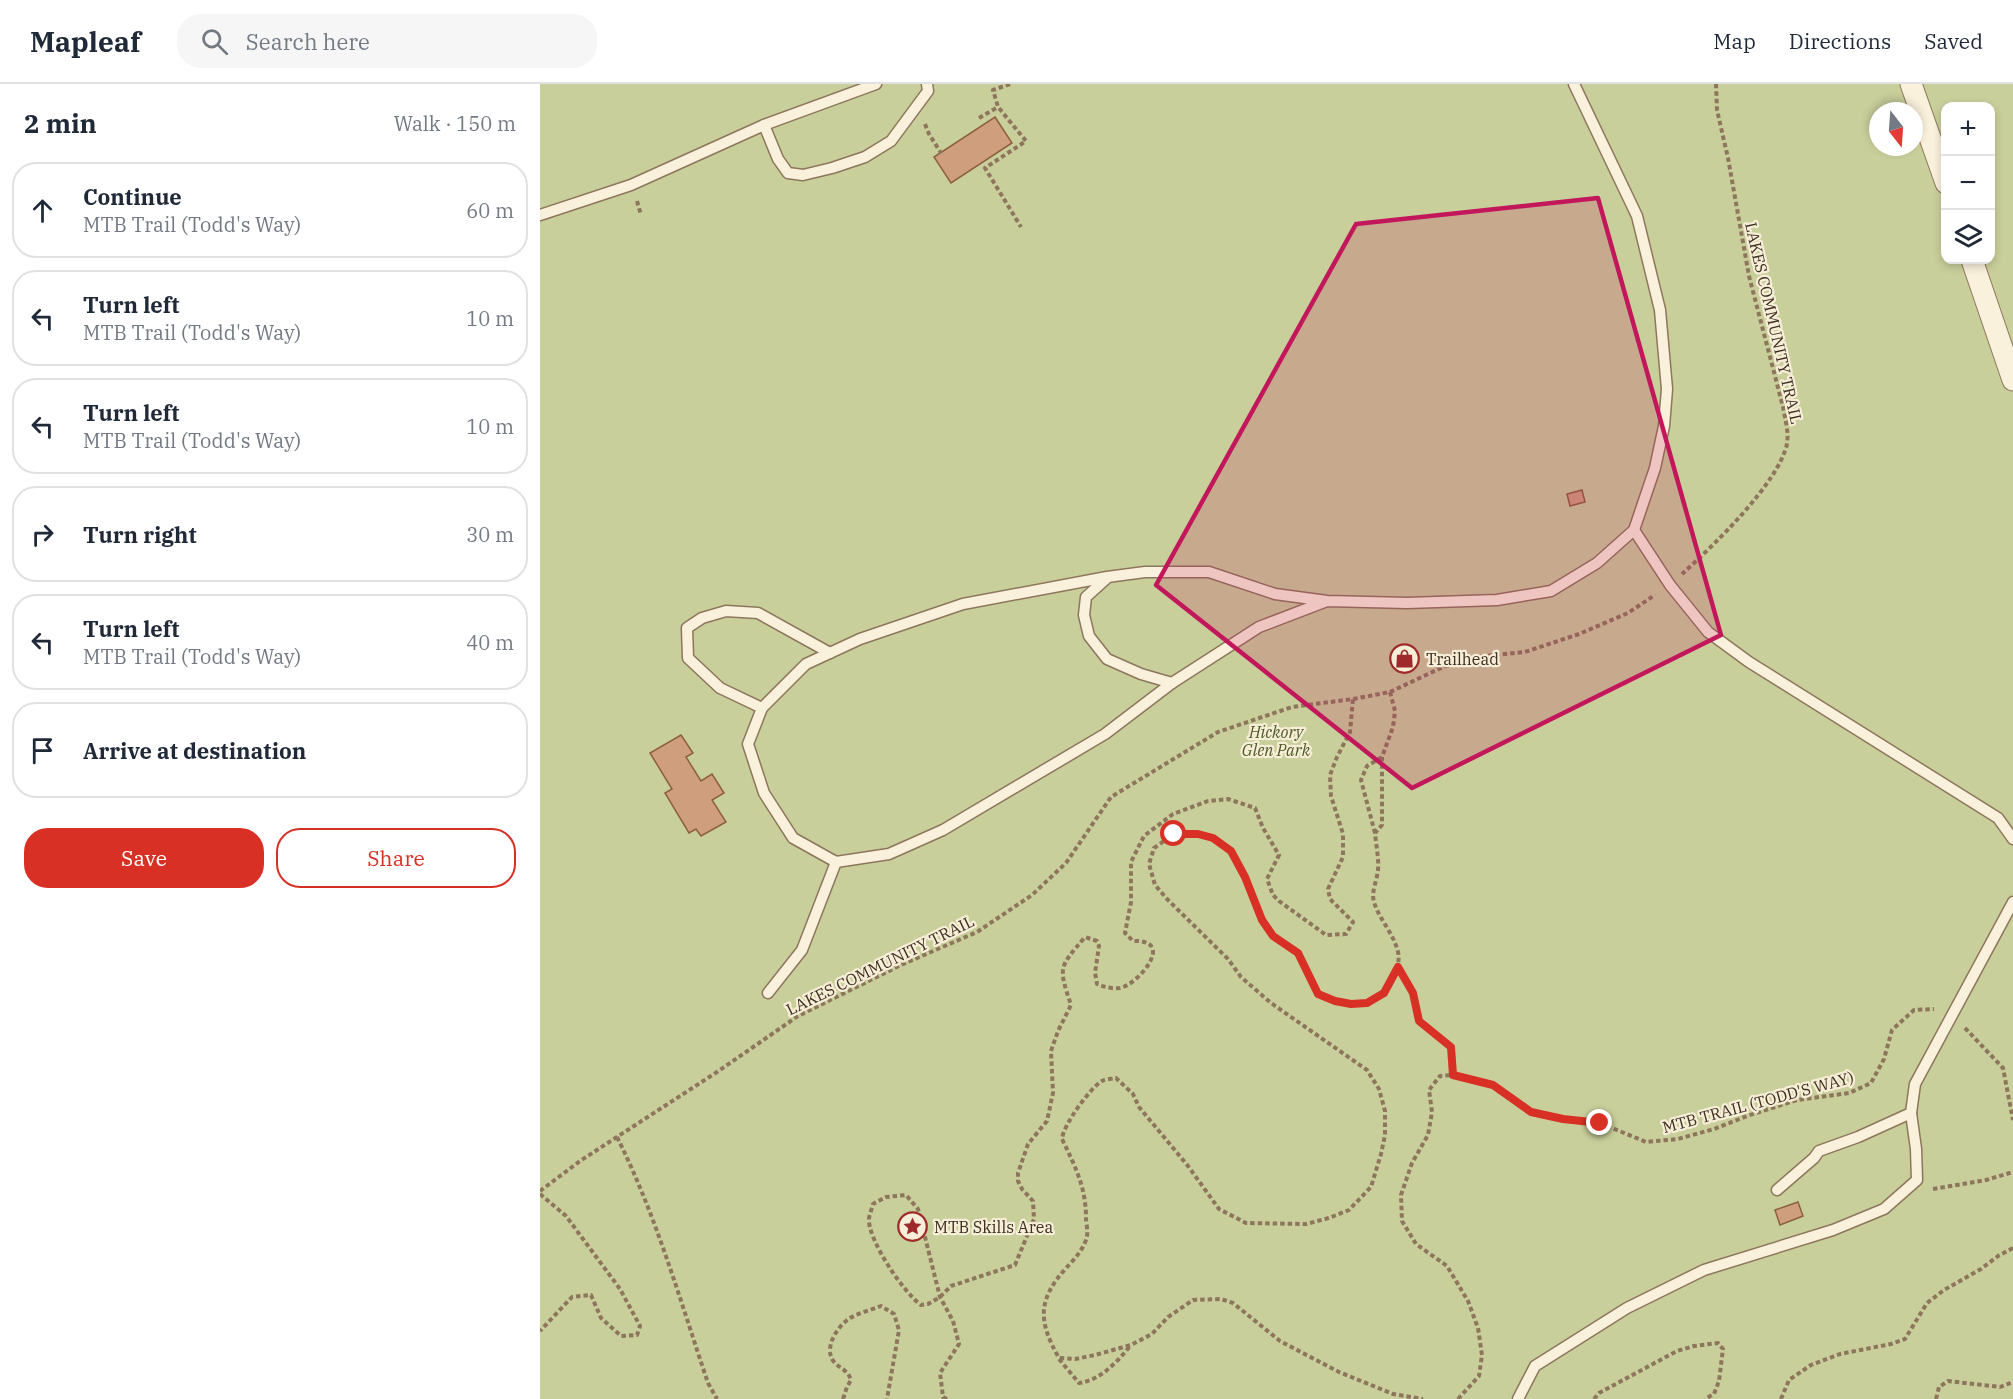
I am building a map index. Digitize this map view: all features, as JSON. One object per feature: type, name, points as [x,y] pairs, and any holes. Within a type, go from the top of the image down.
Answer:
[{"type":"street","points":[[1911,84],[1941,169]]},
{"type":"street","points":[[1973,264],[2013,380]]},
{"type":"lane","points":[[540,215],[631,185],[764,125],[876,84]]},
{"type":"lane","points":[[764,125],[778,159],[788,172],[803,175],[832,168],[865,157],[891,141],[928,91],[927,84]]},
{"type":"lane","points":[[1327,601],[1258,627],[1172,682],[1106,734],[944,830],[889,854],[836,862],[793,838],[764,793],[748,744],[762,708],[806,664],[860,639],[963,603],[1145,572],[1209,572],[1275,594],[1327,601],[1407,603],[1497,600],[1551,591],[1598,563],[1634,530],[1655,468],[1664,426],[1666,390],[1660,310],[1636,216],[1574,84]]},
{"type":"lane","points":[[1634,530],[1670,585],[1708,632],[1749,662],[1998,818],[2013,839]]},
{"type":"lane","points":[[1107,577],[1086,597],[1084,615],[1089,636],[1107,659],[1141,674],[1172,682]]},
{"type":"lane","points":[[762,708],[720,688],[688,658],[687,628],[702,618],[726,611],[759,613],[830,653]]},
{"type":"lane","points":[[768,993],[802,950],[836,862]]},
{"type":"lane","points":[[1518,1399],[1535,1366],[1627,1308],[1704,1270],[1833,1230],[1884,1209],[1917,1180],[1911,1113],[1916,1084],[2013,902]]},
{"type":"lane","points":[[1777,1190],[1819,1151],[1858,1137],[1911,1113]]},
{"type":"path","points":[[1010,84],[993,90],[998,107],[1026,141],[986,168],[1021,227]]},
{"type":"path","name":"LAKES COMMUNITY TRAIL","points":[[540,1193],[580,1161],[798,1016],[901,965],[977,932],[1032,895],[1066,863],[1111,796],[1218,732],[1292,707],[1390,692],[1473,657],[1525,652],[1579,634],[1628,613],[1670,585],[1699,559],[1771,479],[1787,444],[1783,407],[1749,276],[1717,110],[1716,84]]},
{"type":"path","points":[[916,107],[941,153]]},
{"type":"path","points":[[980,118],[998,107]]},
{"type":"path","points":[[1375,833],[1382,825],[1382,757],[1393,727],[1395,711],[1390,692]]},
{"type":"path","points":[[947,1399],[943,1397],[940,1373],[959,1344],[953,1321],[940,1297],[918,1209],[906,1195],[886,1197],[873,1204],[869,1218],[871,1230],[893,1273],[921,1305],[940,1297],[951,1286],[963,1280],[986,1276],[1015,1265],[1034,1219],[1033,1201],[1022,1189],[1017,1173],[1028,1144],[1047,1120],[1053,1093],[1051,1051],[1071,1005],[1061,975],[1067,958],[1085,936],[1097,941],[1099,945],[1095,973],[1097,984],[1106,988],[1122,988],[1136,978],[1153,957],[1151,945],[1144,940],[1133,941],[1125,933],[1131,902],[1131,862],[1144,836],[1173,814],[1208,801],[1228,799],[1255,808],[1263,828],[1279,855],[1267,879],[1273,895],[1326,935],[1346,934],[1353,922],[1330,899],[1328,889],[1343,857],[1342,834],[1331,796],[1330,775],[1350,732],[1353,699]]},
{"type":"path","points":[[1131,1345],[1114,1364],[1092,1382],[1079,1383],[1059,1358],[1047,1338],[1042,1314],[1053,1282],[1076,1259],[1087,1237],[1086,1198],[1062,1139],[1070,1117],[1101,1082],[1116,1078],[1133,1094],[1139,1107],[1188,1166],[1219,1209],[1246,1223],[1306,1224],[1349,1210],[1371,1187],[1385,1135],[1385,1111],[1379,1089],[1366,1070],[1270,1002],[1241,977],[1228,959],[1155,885],[1149,864],[1154,848],[1174,834],[1198,834],[1213,838],[1231,851],[1245,877],[1262,920],[1273,936],[1298,953],[1318,994],[1351,1004],[1367,1003],[1384,993],[1398,967],[1398,951],[1374,902],[1374,887],[1378,871],[1375,833],[1361,780],[1367,766],[1382,757]]},
{"type":"path","points":[[1398,967],[1413,993],[1419,1021],[1451,1047],[1453,1075],[1440,1076],[1429,1090],[1432,1112],[1428,1135],[1412,1163],[1401,1195],[1402,1221],[1416,1244],[1447,1266],[1468,1301],[1478,1328],[1482,1355],[1479,1376],[1458,1399]]},
{"type":"path","name":"MTB TRAIL (TODD'S WAY)","points":[[1453,1075],[1493,1085],[1531,1112],[1563,1119],[1600,1123],[1646,1142],[1678,1139],[1797,1100],[1849,1093],[1871,1083],[1884,1059],[1892,1030],[1914,1010],[1934,1009],[1953,1015]]},
{"type":"path","points":[[1953,1015],[2002,1068],[2013,1120]]},
{"type":"path","points":[[617,1137],[636,1176],[708,1383],[717,1399]]},
{"type":"path","points":[[1908,1187],[1932,1189],[1986,1180],[2013,1172]]},
{"type":"path","points":[[540,1193],[566,1216],[620,1289],[640,1326],[637,1335],[621,1336],[601,1318],[591,1295],[572,1297],[540,1331]]},
{"type":"path","points":[[1781,1399],[1789,1380],[1811,1365],[1840,1354],[1905,1339],[1927,1303],[2013,1248]]},
{"type":"path","points":[[1059,1358],[1075,1359],[1131,1345],[1152,1334],[1168,1317],[1193,1300],[1221,1299],[1233,1303],[1280,1341],[1339,1372],[1393,1394],[1423,1399]]},
{"type":"path","points":[[843,1399],[846,1387],[851,1380],[849,1373],[833,1360],[830,1352],[832,1338],[849,1319],[881,1306],[894,1314],[899,1330],[887,1399]]},
{"type":"path","points":[[1594,1399],[1599,1393],[1677,1351],[1718,1343],[1723,1349],[1719,1381],[1714,1394],[1705,1399]]},
{"type":"path","points":[[1936,1399],[1939,1387],[1948,1381],[2000,1386],[2013,1382]]},
{"type":"highlighted area","points":[[1598,198],[1721,635],[1412,788],[1156,585],[1356,224]]},
{"type":"green space","name":"Hickory Glen Park","points":[[540,84],[2013,84],[2013,1399],[540,1399]]},
{"type":"building","points":[[995,117],[1012,143],[951,183],[934,157]]},
{"type":"building","points":[[1582,490],[1585,502],[1570,506],[1567,494]]},
{"type":"building","name":"Trailhead","points":[[1404,651],[1413,660],[1406,667],[1397,657]]},
{"type":"building","points":[[681,735],[693,753],[686,757],[701,781],[712,774],[724,793],[712,800],[726,822],[701,836],[696,829],[689,833],[665,793],[672,789],[650,753]]},
{"type":"building","points":[[1798,1202],[1803,1216],[1780,1225],[1775,1210]]},
{"type":"place","name":"Trailhead","points":[[1405,659]]},
{"type":"place","name":"MTB Skills Area","points":[[913,1227]]},
{"type":"route","points":[[1174,834],[1198,834],[1213,838],[1231,851],[1245,877],[1262,920],[1273,936],[1298,953],[1318,994],[1351,1004],[1367,1003],[1384,993],[1398,967],[1413,993],[1419,1021],[1451,1047],[1453,1075],[1493,1085],[1531,1112],[1563,1119],[1600,1123]]}]
